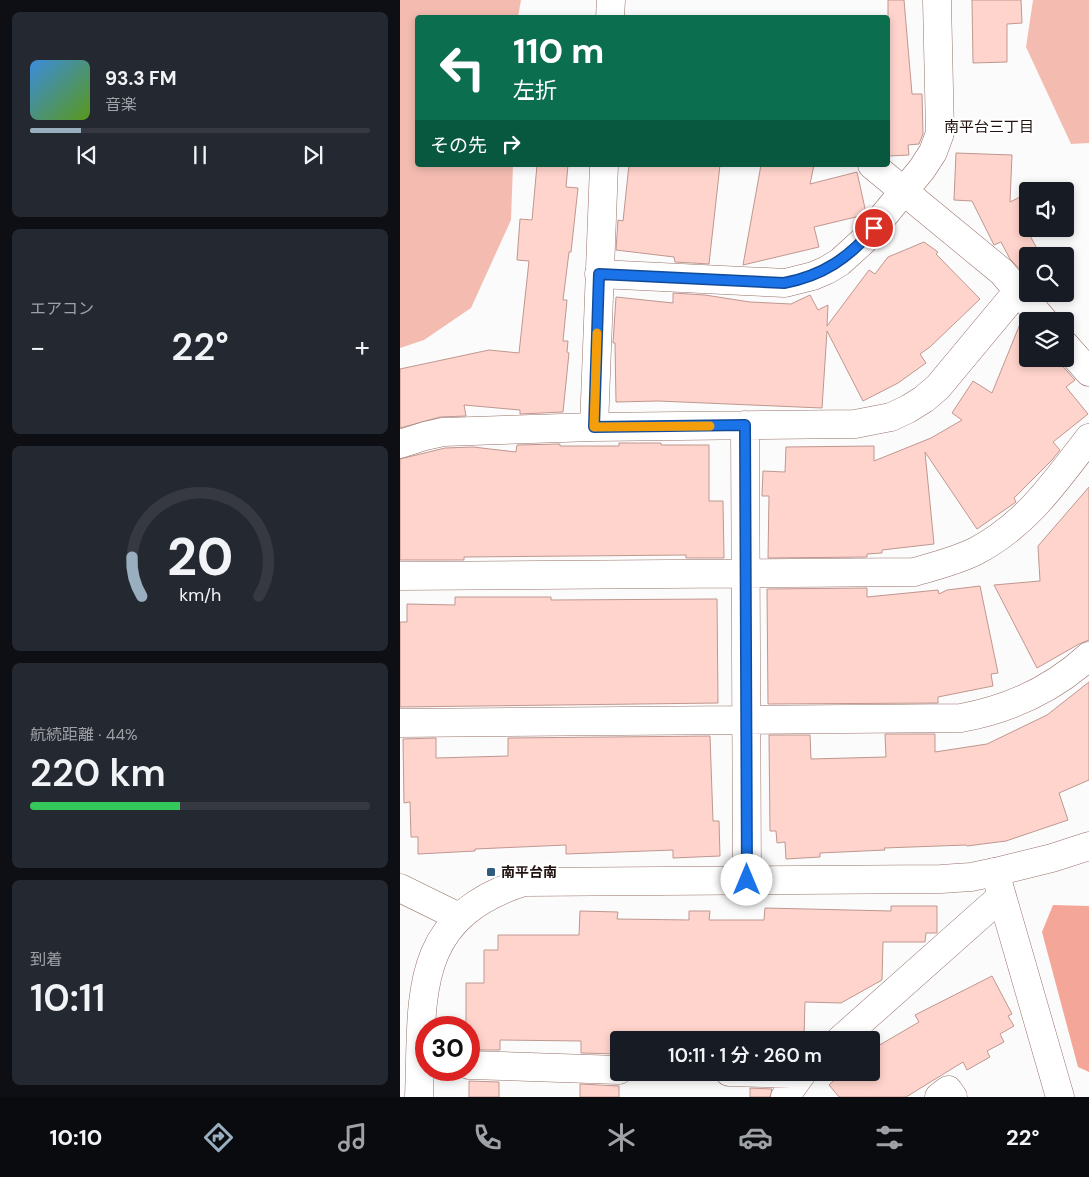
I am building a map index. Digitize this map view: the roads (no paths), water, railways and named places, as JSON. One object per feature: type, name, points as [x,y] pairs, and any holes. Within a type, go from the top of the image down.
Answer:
[{"type":"street","points":[[610,15],[611,0]]},
{"type":"street","points":[[599,274],[784,283],[799,281],[827,270],[851,253],[905,192],[933,152],[940,133],[937,0]]},
{"type":"street","points":[[594,427],[604,167]]},
{"type":"street","points":[[874,167],[1002,272],[1036,312]]},
{"type":"street","points":[[400,444],[443,432],[594,427],[855,424],[891,417],[908,409],[938,387],[1017,292]]},
{"type":"street","points":[[1074,355],[1089,372]]},
{"type":"street","points":[[745,425],[747,880]]},
{"type":"street","points":[[400,576],[914,572],[955,560],[993,541],[1011,529],[1042,500],[1089,438]]},
{"type":"street","points":[[400,723],[940,719],[974,715],[1000,708],[1038,693],[1056,683],[1089,656]]},
{"type":"street","points":[[849,1031],[999,884],[1052,858],[1089,846]]},
{"type":"street","points":[[424,1016],[424,987],[428,968],[446,932],[470,907],[496,891],[524,882],[940,879],[971,876],[999,884]]},
{"type":"street","points":[[999,884],[1060,1097]]},
{"type":"street","points":[[400,888],[459,917]]},
{"type":"street","points":[[480,1066],[610,1070]]},
{"type":"street","points":[[419,1097],[421,1081]]},
{"type":"street","points":[[785,1097],[796,1081]]},
{"type":"street","points":[[939,1097],[948,1090],[953,1097]]},
{"type":"place","name":"南平台南","points":[[491,872]]},
{"type":"district","name":"南平台三丁目","points":[[989,127]]}]
